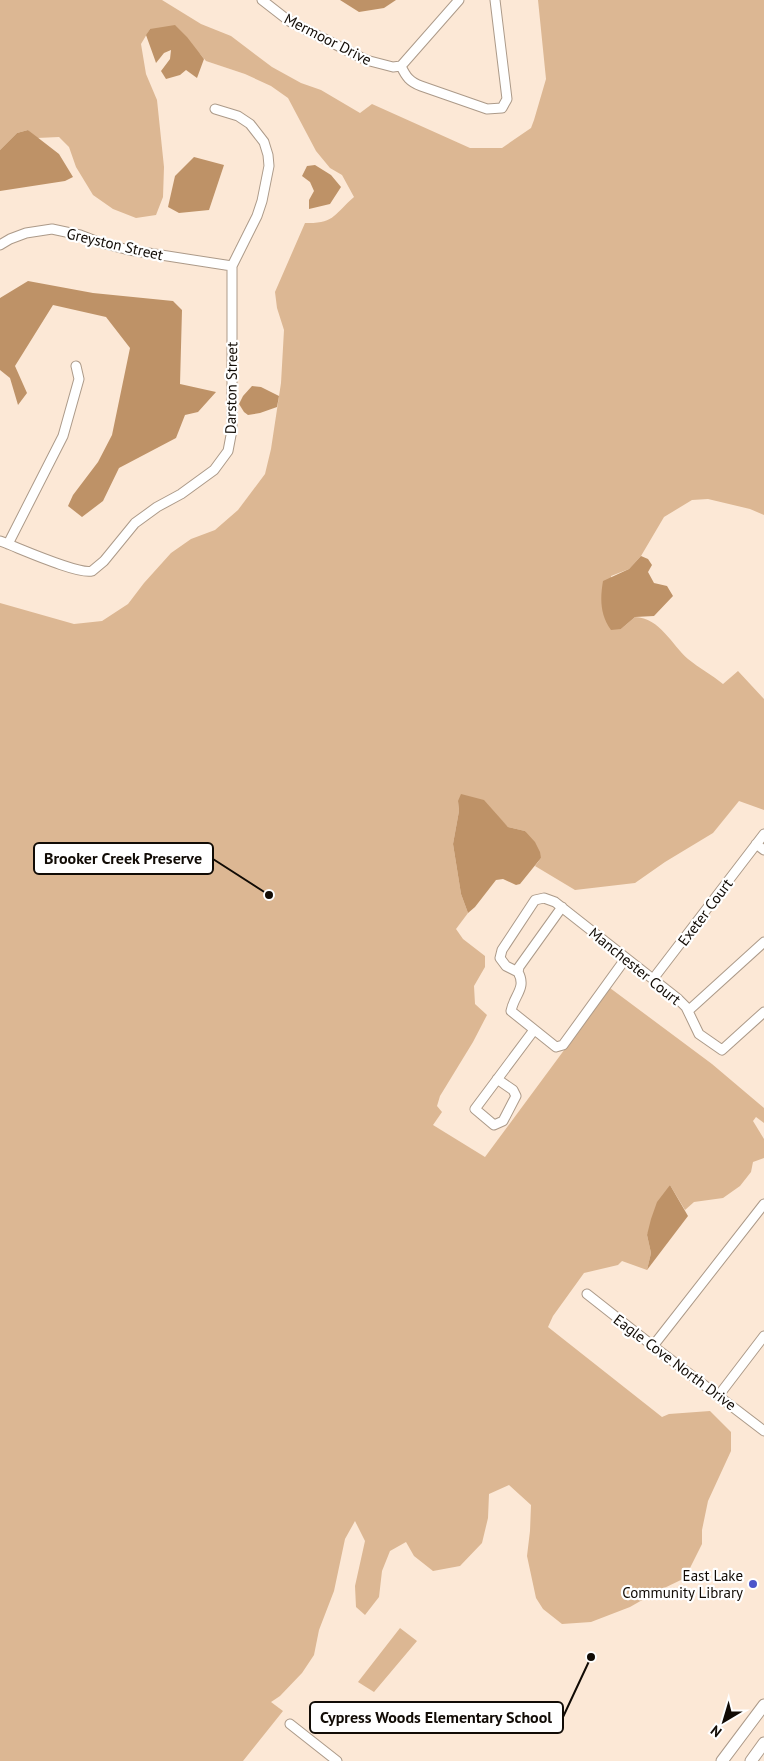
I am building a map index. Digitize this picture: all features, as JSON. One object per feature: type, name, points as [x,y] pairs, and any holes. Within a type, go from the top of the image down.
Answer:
[{"type":"main road","points":[[722,1761],[764,1705]]},
{"type":"main road","points":[[751,1761],[764,1743]]},
{"type":"street","name":"Mermoor Drive","points":[[262,0],[289,21],[366,60],[393,67],[401,66]]},
{"type":"street","points":[[459,0],[401,66],[406,77],[412,83],[487,109],[502,108],[507,99],[495,0]]},
{"type":"street","name":"Darston Street","points":[[4,543],[74,569],[92,571],[104,561],[135,523],[207,477],[220,464],[228,451],[232,430],[232,266],[257,216],[269,166],[264,142],[250,124],[238,116],[215,109]]},
{"type":"street","name":"Greyston Street","points":[[0,245],[26,233],[52,230],[80,235],[129,250],[232,266]]},
{"type":"street","points":[[4,543],[63,436],[80,379],[76,366]]},
{"type":"street","name":"Exeter Court","points":[[653,979],[764,834]]},
{"type":"street","points":[[756,844],[764,850]]},
{"type":"street","name":"Manchester Court","points":[[518,972],[506,966],[500,958],[502,950],[535,900],[544,898],[555,902],[677,998],[686,1007],[699,1034],[722,1050],[764,1012]]},
{"type":"street","points":[[562,908],[519,967],[518,972],[522,978],[522,985],[512,1002],[511,1011],[534,1030],[556,1047],[563,1045],[626,958]]},
{"type":"street","points":[[688,1011],[764,942]]},
{"type":"street","points":[[497,1079],[512,1090],[516,1096],[502,1121],[494,1124],[475,1109],[497,1079],[534,1030]]},
{"type":"street","points":[[653,1346],[764,1204]]},
{"type":"street","name":"Eagle Cove North Drive","points":[[587,1294],[764,1431]]},
{"type":"street","points":[[719,1395],[764,1336]]},
{"type":"street","points":[[290,1724],[337,1761]]},
{"type":"shaded area","points":[[0,0],[162,0],[201,24],[231,36],[272,67],[301,83],[321,90],[360,113],[372,104],[470,148],[502,148],[531,128],[546,79],[538,0],[764,0],[764,515],[750,509],[708,499],[692,500],[664,517],[641,556],[629,569],[611,576],[621,629],[635,617],[652,622],[665,633],[688,659],[723,684],[738,671],[764,699],[764,810],[739,801],[713,833],[635,883],[575,890],[535,866],[541,858],[525,831],[508,827],[497,816],[458,801],[459,811],[453,844],[461,894],[468,913],[456,929],[463,939],[485,956],[485,967],[474,986],[475,1004],[487,1015],[440,1096],[437,1106],[442,1112],[433,1125],[485,1157],[610,988],[712,1064],[764,1108],[764,1123],[756,1117],[753,1121],[764,1139],[764,1158],[753,1162],[751,1172],[740,1186],[723,1198],[694,1202],[685,1210],[670,1185],[647,1235],[651,1253],[647,1270],[622,1261],[618,1265],[584,1273],[553,1316],[548,1327],[662,1417],[669,1414],[710,1411],[731,1432],[731,1451],[708,1501],[702,1530],[702,1544],[685,1578],[630,1607],[591,1622],[562,1624],[543,1609],[536,1598],[527,1556],[531,1505],[509,1485],[489,1494],[488,1518],[482,1543],[460,1566],[433,1571],[414,1556],[406,1542],[390,1551],[382,1571],[379,1597],[365,1615],[356,1607],[355,1586],[365,1541],[355,1521],[345,1539],[334,1591],[319,1630],[314,1655],[302,1673],[280,1696],[271,1702],[283,1711],[243,1761],[0,1761],[0,603],[74,624],[102,621],[128,604],[171,553],[191,539],[215,530],[238,510],[265,474],[271,449],[281,383],[284,330],[277,308],[275,292],[305,223],[328,220],[354,197],[342,175],[330,168],[316,151],[288,98],[271,86],[245,74],[206,61],[200,54],[150,29],[141,44],[146,74],[157,100],[164,167],[163,197],[156,215],[136,218],[113,209],[93,195],[76,167],[69,147],[59,137],[37,138],[28,130],[17,133],[0,150]]},
{"type":"shaded area","points":[[340,0],[396,0],[384,8],[359,12]]},
{"type":"shaded area","points":[[175,25],[204,59],[197,78],[186,70],[180,75],[166,79],[161,71],[170,59],[171,50],[164,53],[156,63],[146,35],[150,29]]},
{"type":"shaded area","points":[[28,130],[59,154],[73,177],[65,181],[0,191],[0,150],[17,133]]},
{"type":"shaded area","points":[[194,157],[224,165],[209,210],[179,213],[168,207],[175,176]]},
{"type":"shaded area","points":[[315,165],[331,175],[341,187],[330,204],[309,209],[309,200],[314,191],[310,182],[302,176],[307,166]]},
{"type":"shaded area","points":[[28,281],[93,293],[173,301],[182,310],[180,384],[216,392],[198,412],[185,415],[176,438],[119,468],[103,501],[82,517],[68,506],[73,495],[98,462],[112,435],[130,348],[106,317],[53,305],[15,366],[27,393],[18,405],[10,378],[0,370],[0,298]]},
{"type":"shaded area","points":[[252,386],[261,387],[279,396],[277,407],[248,415],[244,412],[239,404]]},
{"type":"shaded area","points":[[641,556],[648,559],[652,565],[648,572],[654,583],[667,586],[673,596],[654,616],[635,617],[621,629],[611,630],[605,619],[602,607],[603,581],[629,569]]},
{"type":"shaded area","points":[[461,794],[484,800],[508,827],[525,831],[535,842],[541,858],[520,884],[516,885],[503,879],[496,880],[468,913],[461,894],[453,844],[459,811],[458,801]]},
{"type":"shaded area","points":[[670,1185],[688,1216],[647,1270],[651,1253],[647,1235],[651,1219],[657,1202]]},
{"type":"shaded area","points":[[400,1628],[417,1641],[374,1692],[358,1682]]},
{"type":"place","name":"Brooker Creek Preserve","points":[[269,895]]},
{"type":"place","name":"East Lake Community Library","points":[[753,1584]]},
{"type":"place","name":"Cypress Woods Elementary School","points":[[591,1657]]}]
